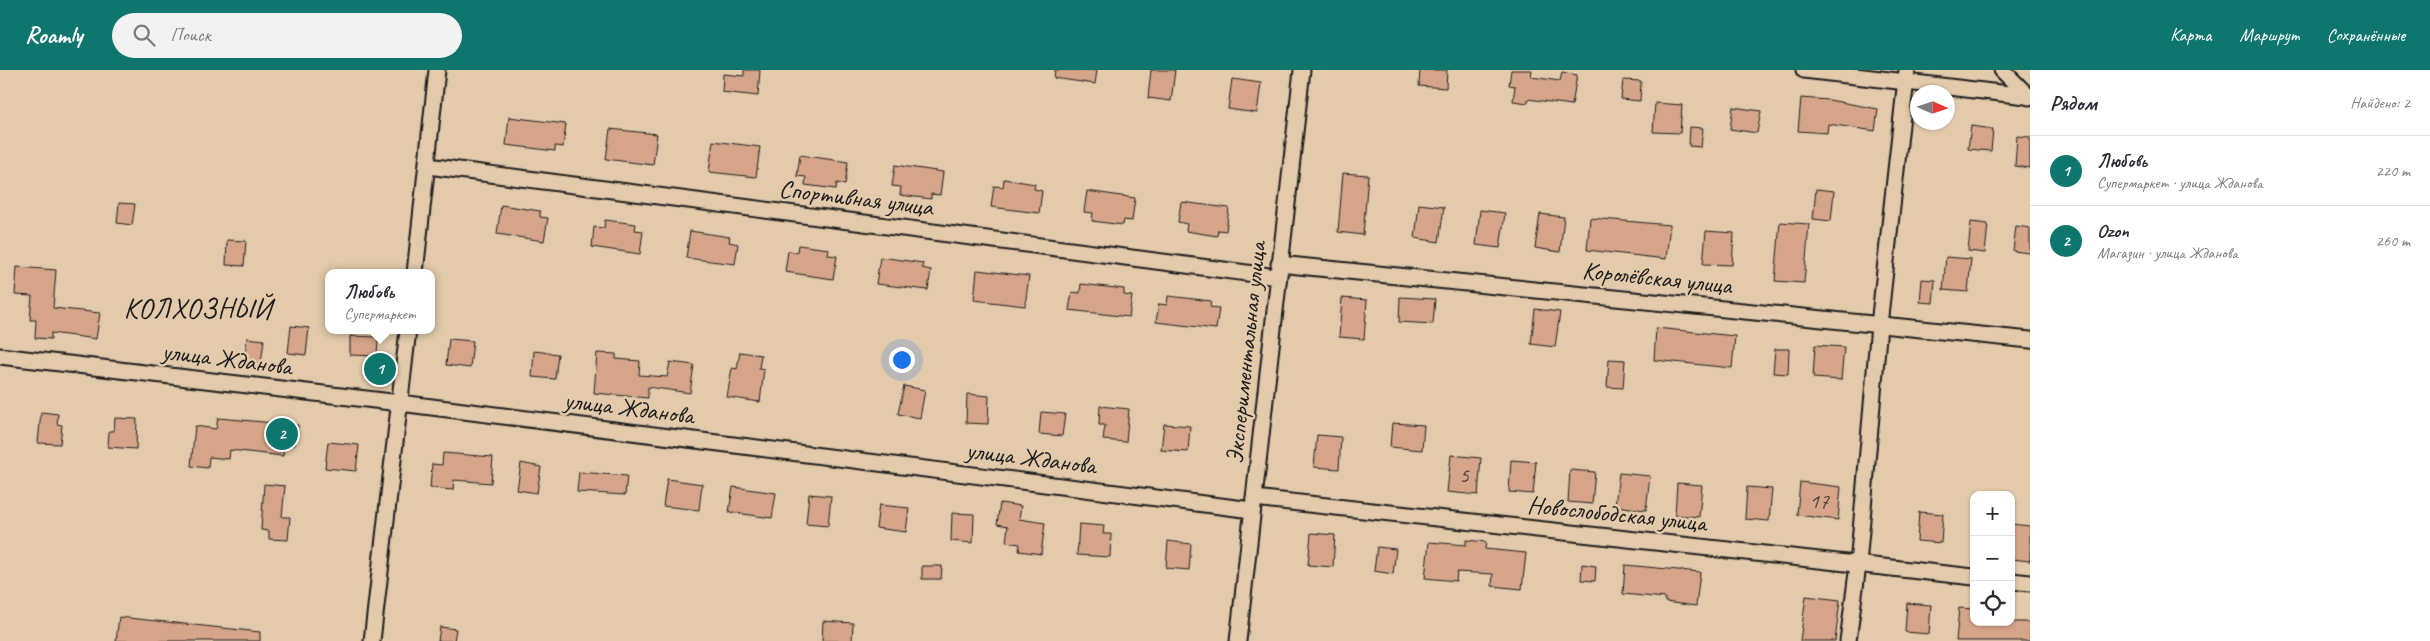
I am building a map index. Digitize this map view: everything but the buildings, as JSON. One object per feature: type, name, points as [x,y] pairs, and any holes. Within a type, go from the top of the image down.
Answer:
[{"type":"street","points":[[415,269],[437,70]]},
{"type":"street","name":"Экспериментальная улица","points":[[1238,641],[1302,70]]},
{"type":"street","points":[[1804,70],[1906,76],[2028,97]]},
{"type":"street","points":[[2002,70],[2028,97]]},
{"type":"street","points":[[1848,641],[1858,565],[1879,325],[1906,76]]},
{"type":"street","name":"Спортивная улица","points":[[428,166],[1279,270]]},
{"type":"street","name":"Королёвская улица","points":[[1279,270],[2030,340]]},
{"type":"street","points":[[372,641],[408,334]]},
{"type":"street","name":"улица Жданова","points":[[0,356],[1253,504]]},
{"type":"street","name":"Новослободская улица","points":[[1253,504],[1970,577]]},
{"type":"street","points":[[2015,581],[2030,583]]},
{"type":"place","name":"Любовь","points":[[380,369]]},
{"type":"place","name":"Ozon","points":[[282,434]]},
{"type":"district","name":"КОЛХОЗНЫЙ","points":[[198,308]]}]
